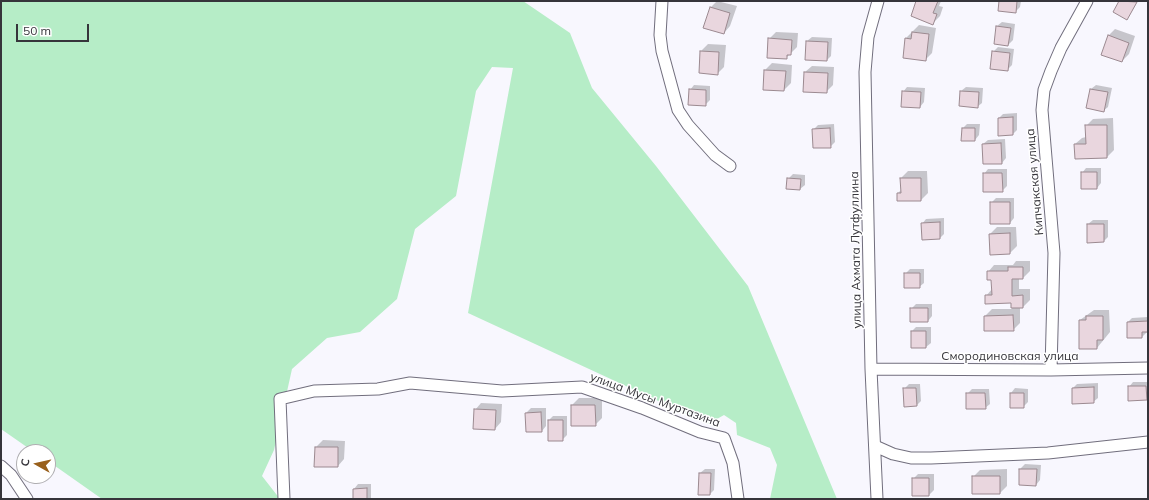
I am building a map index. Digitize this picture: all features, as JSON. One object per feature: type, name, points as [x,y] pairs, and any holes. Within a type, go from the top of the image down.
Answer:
[{"type":"street","points":[[662,1],[660,35],[662,52],[678,110],[692,130],[715,155],[730,166]]},
{"type":"street","name":"улица Ахмата Лутфуллина","points":[[877,499],[871,369],[865,72],[868,37],[878,1]]},
{"type":"street","name":"Кипчакская улица","points":[[1051,370],[1054,252],[1042,110],[1044,90],[1051,71],[1061,48],[1086,1]]},
{"type":"street","name":"Смородиновская улица","points":[[871,369],[1051,370],[1148,368]]},
{"type":"street","name":"улица Мусы Муртазина","points":[[284,499],[280,399],[314,391],[378,389],[410,383],[502,391],[582,387],[700,432],[724,438],[732,463],[738,499]]},
{"type":"street","points":[[874,446],[893,454],[911,458],[931,458],[1048,454],[1148,442]]},
{"type":"street","points":[[1,466],[11,475],[27,499]]},
{"type":"green space","points":[[1,1],[523,1],[570,33],[592,88],[656,166],[748,286],[837,499],[770,499],[777,465],[770,448],[737,435],[736,423],[724,415],[708,424],[468,313],[513,68],[492,67],[476,91],[456,196],[415,229],[397,299],[360,332],[327,338],[292,369],[274,450],[262,476],[280,499],[102,499],[56,467],[56,444],[23,444],[1,429]]},
{"type":"building","points":[[916,1],[938,1],[933,13],[937,14],[933,25],[911,16]]},
{"type":"building","points":[[999,1],[1017,1],[1016,13],[998,11]]},
{"type":"building","points":[[1119,1],[1137,2],[1127,20],[1113,12]]},
{"type":"building","points":[[710,7],[730,13],[724,34],[703,28]]},
{"type":"building","points":[[996,26],[1011,28],[1008,46],[994,44]]},
{"type":"building","points":[[912,32],[929,34],[926,61],[903,58],[905,38],[911,39]]},
{"type":"building","points":[[1108,35],[1129,43],[1122,62],[1101,55]]},
{"type":"building","points":[[768,38],[792,40],[791,55],[787,55],[787,59],[767,58]]},
{"type":"building","points":[[806,41],[828,42],[827,61],[805,60]]},
{"type":"building","points":[[700,51],[719,52],[718,75],[699,73]]},
{"type":"building","points":[[992,51],[1010,53],[1008,71],[990,69]]},
{"type":"building","points":[[764,70],[786,71],[784,91],[763,90]]},
{"type":"building","points":[[804,72],[828,73],[827,93],[803,92]]},
{"type":"building","points":[[689,89],[706,90],[706,106],[688,105]]},
{"type":"building","points":[[1090,89],[1108,92],[1104,112],[1086,108]]},
{"type":"building","points":[[902,91],[921,92],[920,108],[901,107]]},
{"type":"building","points":[[960,91],[979,92],[978,108],[959,106]]},
{"type":"building","points":[[1013,117],[1013,135],[998,136],[998,118]]},
{"type":"building","points":[[1085,125],[1107,125],[1107,158],[1075,159],[1074,144],[1086,144]]},
{"type":"building","points":[[830,128],[831,148],[813,148],[812,129]]},
{"type":"building","points":[[962,128],[975,128],[975,141],[961,141]]},
{"type":"building","points":[[1001,143],[1002,164],[983,164],[982,144]]},
{"type":"building","points":[[1081,172],[1097,172],[1097,189],[1081,189]]},
{"type":"building","points":[[983,173],[1002,173],[1003,192],[983,192]]},
{"type":"building","points":[[787,178],[801,179],[800,190],[786,189]]},
{"type":"building","points":[[900,178],[921,178],[921,201],[897,201],[897,193],[901,193]]},
{"type":"building","points":[[990,202],[1010,202],[1010,224],[990,224]]},
{"type":"building","points":[[940,222],[940,239],[922,240],[921,223]]},
{"type":"building","points":[[1087,224],[1104,224],[1104,242],[1087,243]]},
{"type":"building","points":[[1010,233],[1010,254],[990,255],[989,234]]},
{"type":"building","points":[[1008,267],[1023,267],[1023,279],[1012,279],[1012,296],[1023,295],[1023,308],[1011,308],[1011,303],[985,304],[985,295],[992,295],[991,280],[987,280],[987,271],[1008,271]]},
{"type":"building","points":[[904,273],[920,273],[920,288],[904,288]]},
{"type":"building","points":[[910,308],[928,308],[928,322],[910,322]]},
{"type":"building","points":[[1013,315],[1014,331],[984,331],[984,316]]},
{"type":"building","points":[[1086,316],[1103,316],[1103,340],[1097,340],[1097,349],[1079,349],[1079,320],[1086,320]]},
{"type":"building","points":[[1148,321],[1148,332],[1142,332],[1142,338],[1127,338],[1127,322]]},
{"type":"building","points":[[911,331],[926,331],[926,348],[911,348]]},
{"type":"building","points":[[1128,386],[1146,386],[1147,400],[1128,401]]},
{"type":"building","points":[[1094,387],[1094,403],[1072,404],[1072,388]]},
{"type":"building","points":[[903,388],[916,388],[917,406],[904,407]]},
{"type":"building","points":[[966,393],[985,393],[986,409],[966,409]]},
{"type":"building","points":[[1010,393],[1024,393],[1024,408],[1010,408]]},
{"type":"building","points":[[571,405],[595,405],[596,426],[571,426]]},
{"type":"building","points":[[474,409],[496,410],[495,430],[473,429]]},
{"type":"building","points":[[541,412],[542,432],[526,432],[525,413]]},
{"type":"building","points":[[548,420],[563,420],[563,441],[548,441]]},
{"type":"building","points":[[315,447],[338,447],[338,467],[314,467]]},
{"type":"building","points":[[1019,469],[1037,469],[1036,486],[1019,485]]},
{"type":"building","points":[[699,473],[711,473],[710,495],[698,495]]},
{"type":"building","points":[[972,476],[1000,476],[1000,494],[972,494]]},
{"type":"building","points":[[912,478],[929,478],[929,496],[912,496]]},
{"type":"building","points":[[367,488],[367,499],[353,499],[353,489]]}]
